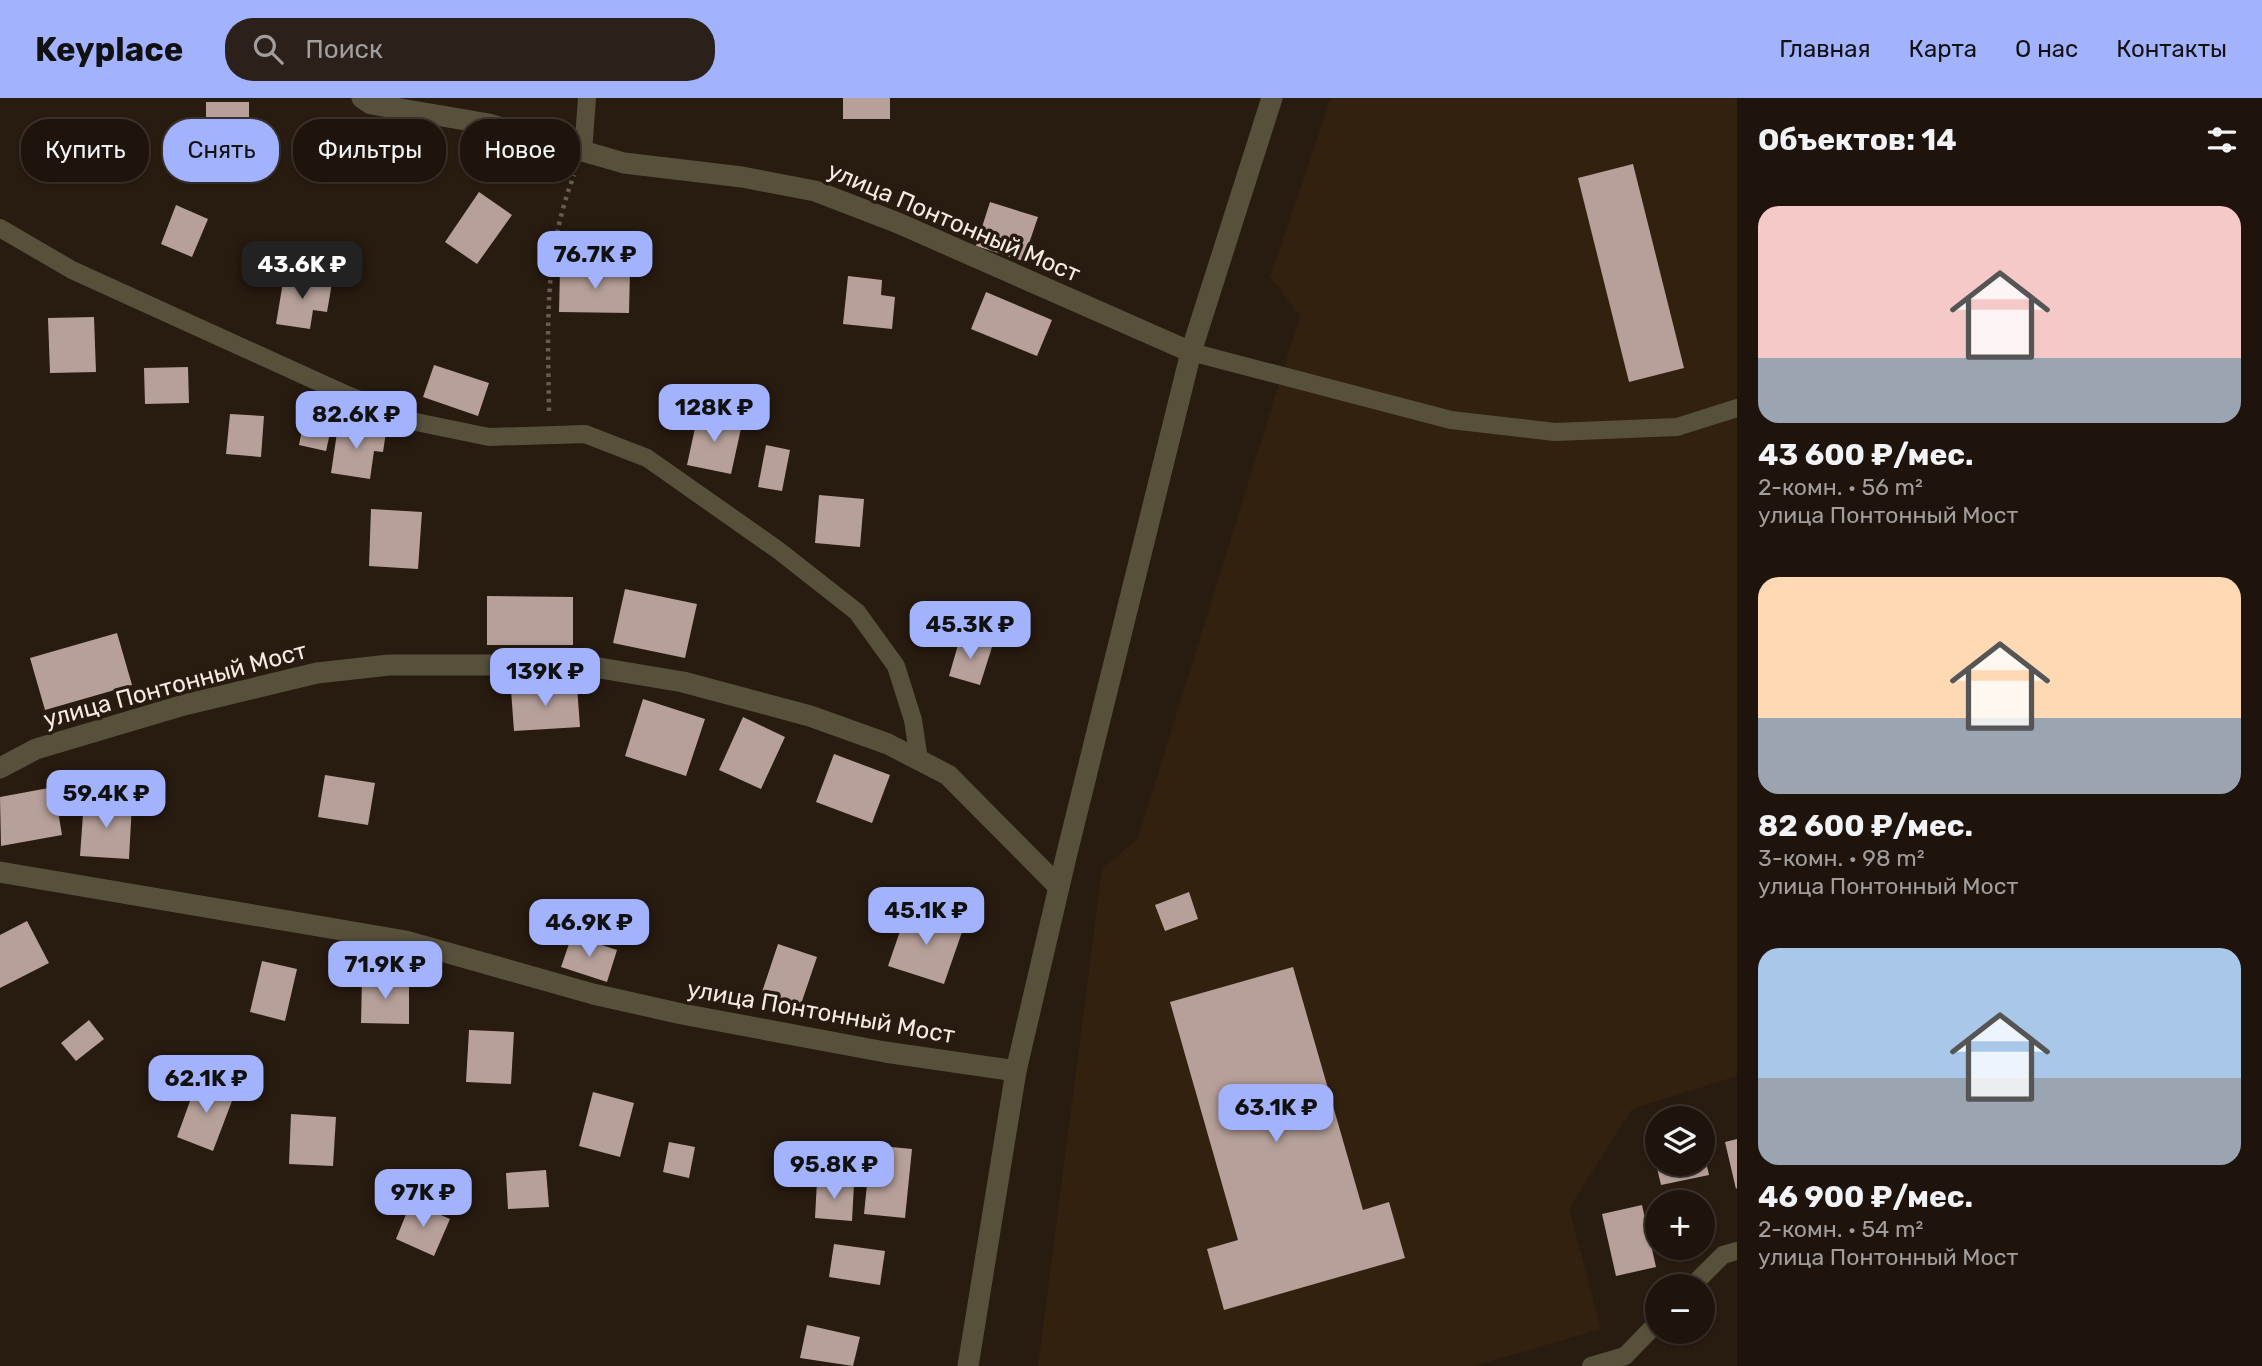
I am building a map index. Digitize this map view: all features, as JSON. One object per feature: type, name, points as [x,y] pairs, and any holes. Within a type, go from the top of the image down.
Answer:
[{"type":"street","name":"улица Понтонный Мост","points":[[362,98],[372,104],[489,124],[624,163],[742,177],[815,191],[898,223],[1191,352]]},
{"type":"street","points":[[968,1366],[1016,1071],[1059,887],[1191,352],[1272,98]]},
{"type":"street","name":"улица Понтонный Мост","points":[[0,768],[36,749],[130,721],[317,673],[389,664],[582,665],[683,682],[810,716],[888,744],[948,775],[1059,887]]},
{"type":"street","name":"улица Понтонный Мост","points":[[0,872],[406,941],[593,994],[682,1014],[885,1052],[1016,1071]]},
{"type":"lane","points":[[583,152],[587,98]]},
{"type":"lane","points":[[0,228],[72,270],[347,395],[416,422],[489,437],[549,433],[585,434],[647,458],[778,550],[857,612],[896,666],[914,720],[919,760]]},
{"type":"lane","points":[[1191,352],[1451,420],[1555,432],[1677,427],[1737,408]]},
{"type":"lane","points":[[1704,1274],[1723,1255],[1737,1251]]},
{"type":"lane","points":[[1591,1366],[1625,1356],[1645,1335]]},
{"type":"path","points":[[549,433],[547,293],[559,215],[583,152]]},
{"type":"shaded area","points":[[1331,98],[1737,98],[1737,1076],[1632,1109],[1569,1208],[1601,1329],[1474,1366],[1038,1366],[1102,870],[1138,838],[1300,316],[1270,277]]},
{"type":"building","points":[[843,98],[890,98],[890,119],[843,119]]},
{"type":"building","points":[[206,102],[249,102],[249,119],[206,119]]},
{"type":"building","points":[[1633,164],[1684,368],[1629,382],[1578,178]]},
{"type":"building","points":[[479,192],[512,215],[477,264],[445,242]]},
{"type":"building","points":[[990,202],[1038,217],[1023,261],[976,246]]},
{"type":"building","points":[[176,205],[208,219],[192,257],[161,244]]},
{"type":"building","points":[[560,270],[630,270],[629,313],[559,312]]},
{"type":"building","points":[[284,276],[332,283],[327,312],[313,310],[310,329],[276,324]]},
{"type":"building","points":[[848,276],[882,280],[881,295],[895,297],[892,329],[843,324]]},
{"type":"building","points":[[986,292],[1052,320],[1037,356],[971,329]]},
{"type":"building","points":[[94,317],[96,372],[50,373],[48,318]]},
{"type":"building","points":[[434,365],[489,383],[478,416],[423,397]]},
{"type":"building","points":[[188,367],[189,403],[145,404],[144,368]]},
{"type":"building","points":[[308,400],[336,406],[326,451],[299,445]]},
{"type":"building","points":[[230,414],[264,416],[261,457],[226,454]]},
{"type":"building","points":[[698,414],[742,424],[731,474],[687,465]]},
{"type":"building","points":[[338,426],[386,432],[383,452],[374,451],[370,479],[331,473]]},
{"type":"building","points":[[766,445],[790,450],[782,491],[758,487]]},
{"type":"building","points":[[819,495],[864,499],[860,547],[815,543]]},
{"type":"building","points":[[371,509],[422,512],[418,569],[369,566]]},
{"type":"building","points":[[625,589],[697,604],[685,658],[613,643]]},
{"type":"building","points":[[487,596],[573,597],[573,645],[487,645]]},
{"type":"building","points":[[117,633],[132,685],[45,710],[30,658]]},
{"type":"building","points":[[960,638],[992,647],[980,685],[949,676]]},
{"type":"building","points":[[577,686],[580,727],[514,731],[511,690]]},
{"type":"building","points":[[643,699],[705,719],[686,776],[625,756]]},
{"type":"building","points":[[743,717],[785,737],[761,789],[719,770]]},
{"type":"building","points":[[834,754],[890,775],[872,823],[816,802]]},
{"type":"building","points":[[325,775],[375,783],[368,825],[318,817]]},
{"type":"building","points":[[54,787],[62,835],[1,846],[0,797]]},
{"type":"building","points":[[84,800],[132,803],[129,859],[80,856]]},
{"type":"building","points":[[1189,892],[1198,919],[1165,931],[1155,905]]},
{"type":"building","points":[[907,911],[963,929],[944,984],[888,966]]},
{"type":"building","points":[[27,921],[49,963],[0,988],[0,935]]},
{"type":"building","points":[[572,935],[617,950],[607,982],[561,967]]},
{"type":"building","points":[[778,944],[817,957],[800,1007],[761,995]]},
{"type":"building","points":[[262,961],[297,969],[285,1021],[250,1012]]},
{"type":"building","points":[[1293,967],[1363,1210],[1389,1202],[1405,1258],[1224,1310],[1207,1249],[1238,1240],[1170,1002]]},
{"type":"building","points":[[362,978],[409,979],[409,1024],[361,1023]]},
{"type":"building","points":[[89,1020],[104,1039],[76,1061],[61,1043]]},
{"type":"building","points":[[469,1030],[514,1032],[511,1084],[466,1082]]},
{"type":"building","points":[[198,1079],[235,1093],[213,1151],[177,1137]]},
{"type":"building","points":[[593,1092],[634,1103],[620,1157],[579,1146]]},
{"type":"building","points":[[291,1114],[336,1117],[333,1166],[289,1164]]},
{"type":"building","points":[[1737,1139],[1737,1188],[1736,1189],[1725,1142]]},
{"type":"building","points":[[669,1142],[695,1147],[689,1178],[663,1172]]},
{"type":"building","points":[[871,1145],[912,1149],[905,1218],[864,1214]]},
{"type":"building","points":[[546,1170],[549,1207],[508,1209],[506,1173]]},
{"type":"building","points":[[1659,1176],[1704,1176],[1661,1185]]},
{"type":"building","points":[[817,1181],[854,1184],[852,1221],[815,1218]]},
{"type":"building","points":[[411,1202],[450,1219],[434,1256],[396,1239]]},
{"type":"building","points":[[1642,1205],[1645,1218],[1645,1260],[1654,1260],[1656,1267],[1616,1276],[1602,1214]]},
{"type":"building","points":[[834,1244],[885,1251],[880,1285],[829,1277]]},
{"type":"building","points":[[807,1325],[860,1337],[853,1366],[800,1358]]}]
